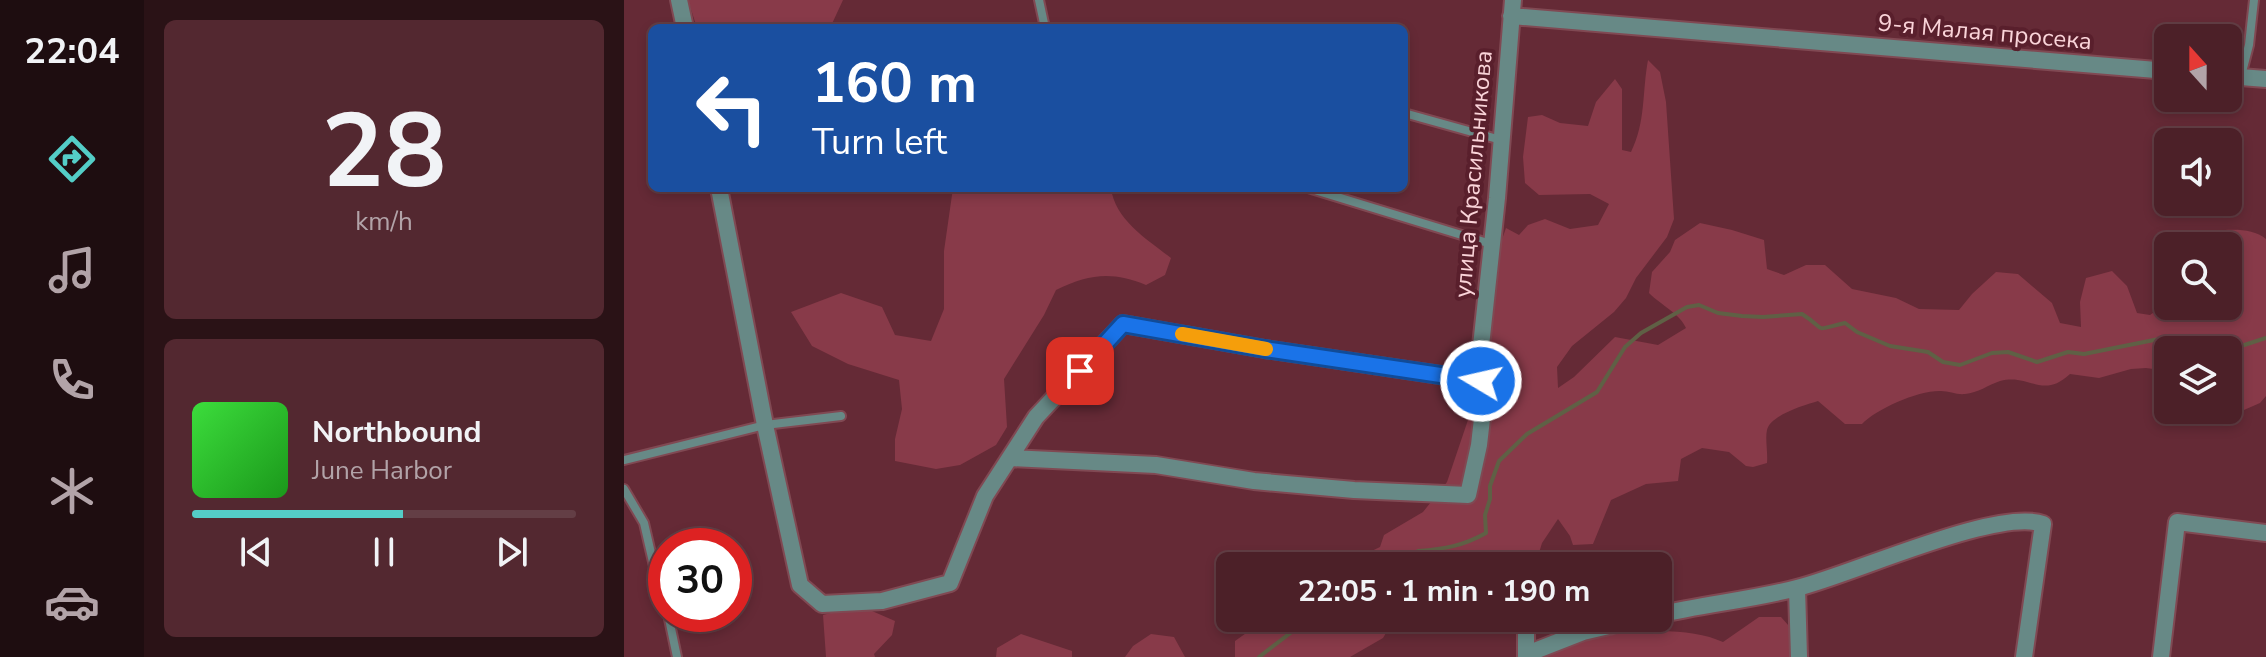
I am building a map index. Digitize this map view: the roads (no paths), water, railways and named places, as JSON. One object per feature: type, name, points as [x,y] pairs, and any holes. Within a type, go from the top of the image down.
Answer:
[{"type":"street","points":[[679,0],[684,24]]},
{"type":"street","name":"9-я Малая просека","points":[[1512,8],[2154,70]]},
{"type":"street","name":"улица Красильникова","points":[[1010,458],[1156,465],[1268,482],[1354,490],[1468,495],[1483,410],[1481,346],[1512,8]]},
{"type":"street","points":[[2242,77],[2266,79]]},
{"type":"street","points":[[720,192],[800,585],[822,604],[882,601],[950,583],[985,496],[1036,417],[1123,324],[1481,381]]},
{"type":"street","points":[[1672,612],[1797,588],[1984,526],[2031,520],[2043,524],[2024,657]]},
{"type":"street","points":[[2161,657],[2177,522],[2266,533]]},
{"type":"street","points":[[1797,588],[1799,657]]},
{"type":"street","points":[[1526,632],[1527,655],[1583,632]]},
{"type":"lane","points":[[1039,0],[1044,24]]},
{"type":"lane","points":[[2242,59],[2249,45],[2254,0]]},
{"type":"lane","points":[[1408,114],[1501,140]]},
{"type":"lane","points":[[1321,192],[1491,244]]},
{"type":"lane","points":[[624,460],[765,425],[841,416]]},
{"type":"lane","points":[[624,489],[644,523],[648,540]]},
{"type":"lane","points":[[672,632],[677,657]]},
{"type":"waterway","points":[[1417,552],[1453,546],[1486,533],[1485,515],[1490,486],[1499,461],[1527,434],[1597,392],[1625,347],[1641,333],[1687,307],[1699,305],[1718,313],[1742,316],[1802,314],[1820,328],[1845,323],[1857,332],[1890,346],[1928,352],[1943,362],[1960,365],[1992,353],[2008,352],[2037,362],[2068,352],[2084,354],[2159,339],[2185,341],[2207,348],[2232,349],[2266,338]]},
{"type":"waterway","points":[[1259,657],[1292,632]]}]
